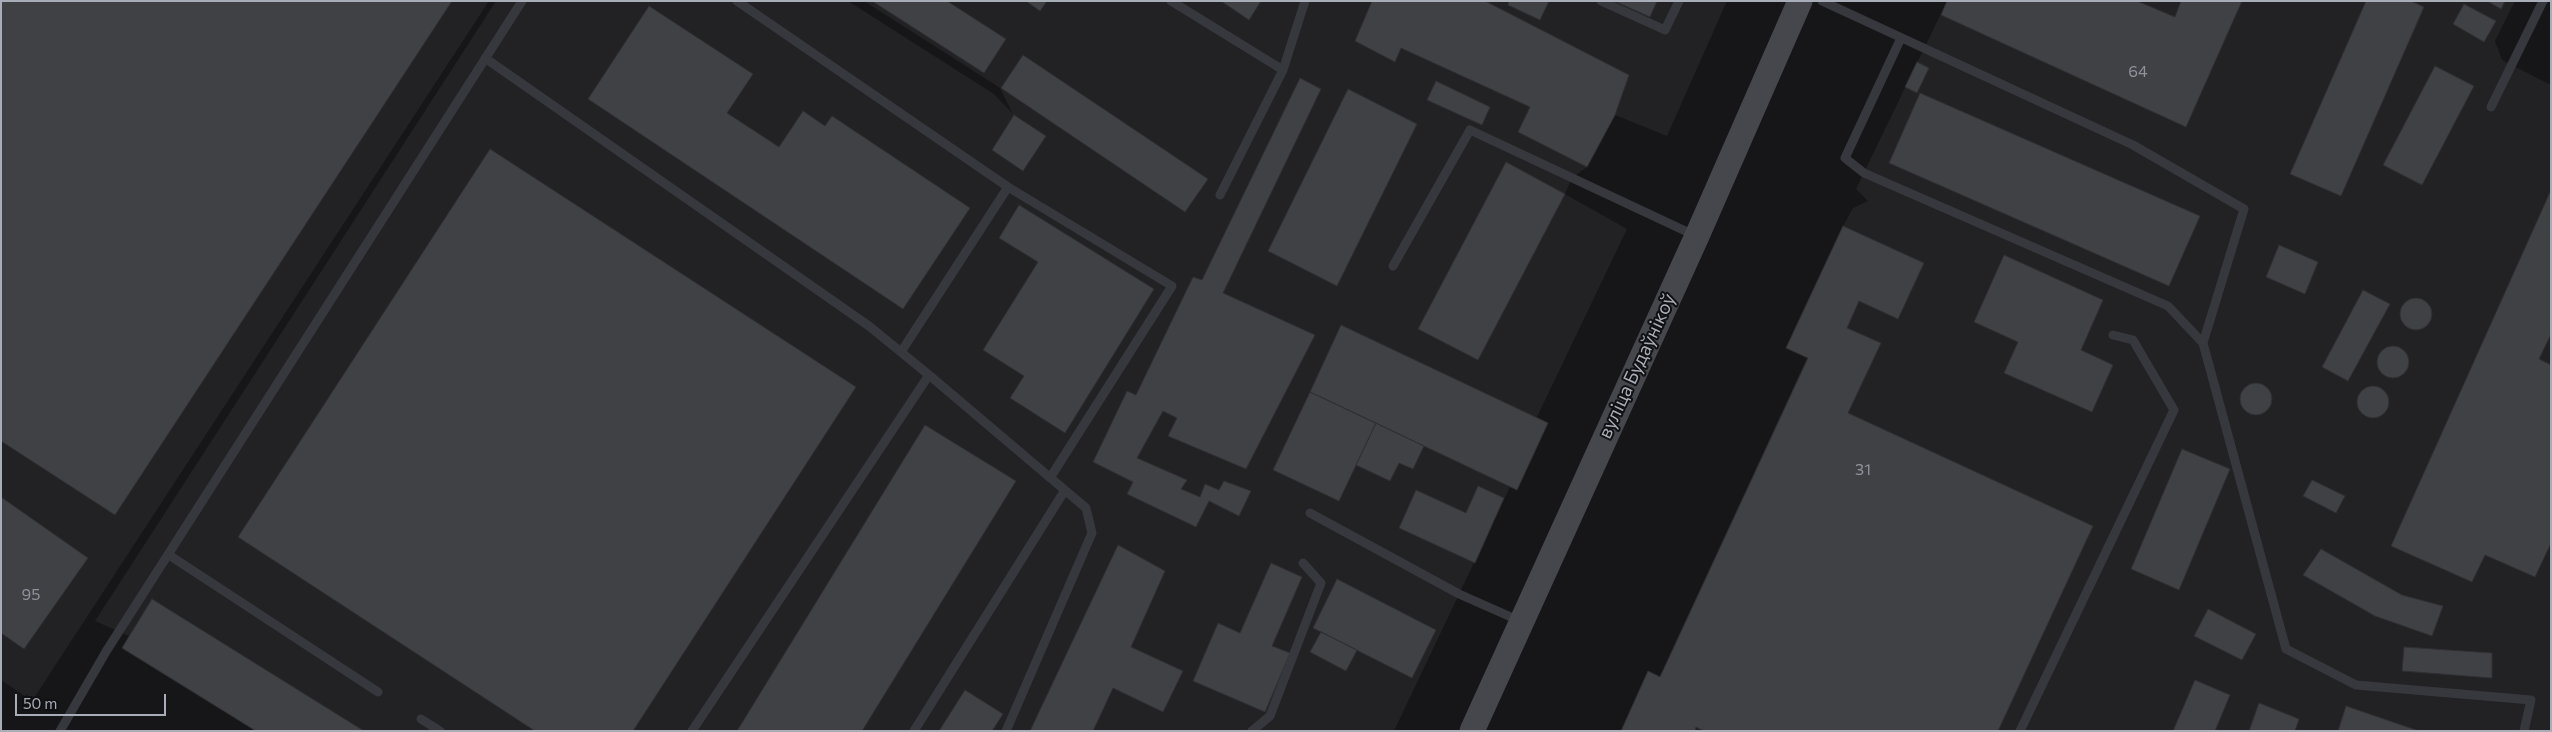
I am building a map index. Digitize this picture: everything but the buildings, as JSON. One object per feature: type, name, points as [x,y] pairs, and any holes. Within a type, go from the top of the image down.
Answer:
[{"type":"main road","name":"вуліца Будаўнікоў","points":[[1473,731],[1520,621],[1697,236],[1800,1]]},
{"type":"lane","points":[[60,731],[107,650],[522,1]]},
{"type":"lane","points":[[737,1],[1008,187],[1172,286],[1050,478]]},
{"type":"lane","points":[[1171,1],[1283,70]]},
{"type":"lane","points":[[1220,195],[1283,70],[1305,1]]},
{"type":"lane","points":[[1601,1],[1665,30],[1679,1]]},
{"type":"lane","points":[[1822,1],[2133,145],[2244,209],[2202,343]]},
{"type":"lane","points":[[2491,107],[2543,1]]},
{"type":"lane","points":[[1900,38],[1845,158],[1864,173],[2168,306],[2202,343],[2286,650],[2356,685],[2531,700],[2524,731]]},
{"type":"lane","points":[[485,58],[869,326],[1086,508],[1092,532],[1006,731]]},
{"type":"lane","points":[[1392,266],[1470,130],[1697,236]]},
{"type":"lane","points":[[900,352],[1008,187]]},
{"type":"lane","points":[[2020,731],[2174,410],[2133,340],[2113,335]]},
{"type":"lane","points":[[692,731],[929,375]]},
{"type":"lane","points":[[914,731],[1064,490]]},
{"type":"lane","points":[[1310,513],[1459,594],[1520,621]]},
{"type":"lane","points":[[169,554],[378,692]]},
{"type":"lane","points":[[1252,731],[1270,716],[1322,583],[1303,563]]},
{"type":"lane","points":[[421,719],[440,731]]},
{"type":"shaded area","points":[[1,1],[489,1],[32,701],[1,680]]},
{"type":"shaded area","points":[[496,1],[848,1],[994,94],[1013,114],[1000,88],[864,1],[1727,1],[1667,136],[1615,115],[1587,167],[1572,178],[1565,194],[1627,229],[1537,417],[1548,423],[1517,490],[1510,487],[1394,731],[256,731],[122,648],[129,636],[95,621]]},
{"type":"shaded area","points":[[1947,1],[2515,1],[2495,41],[2502,60],[2551,85],[2551,731],[1621,731],[1648,671],[1660,676],[1807,358],[1786,348],[1853,208],[1868,201],[1856,189]]}]
